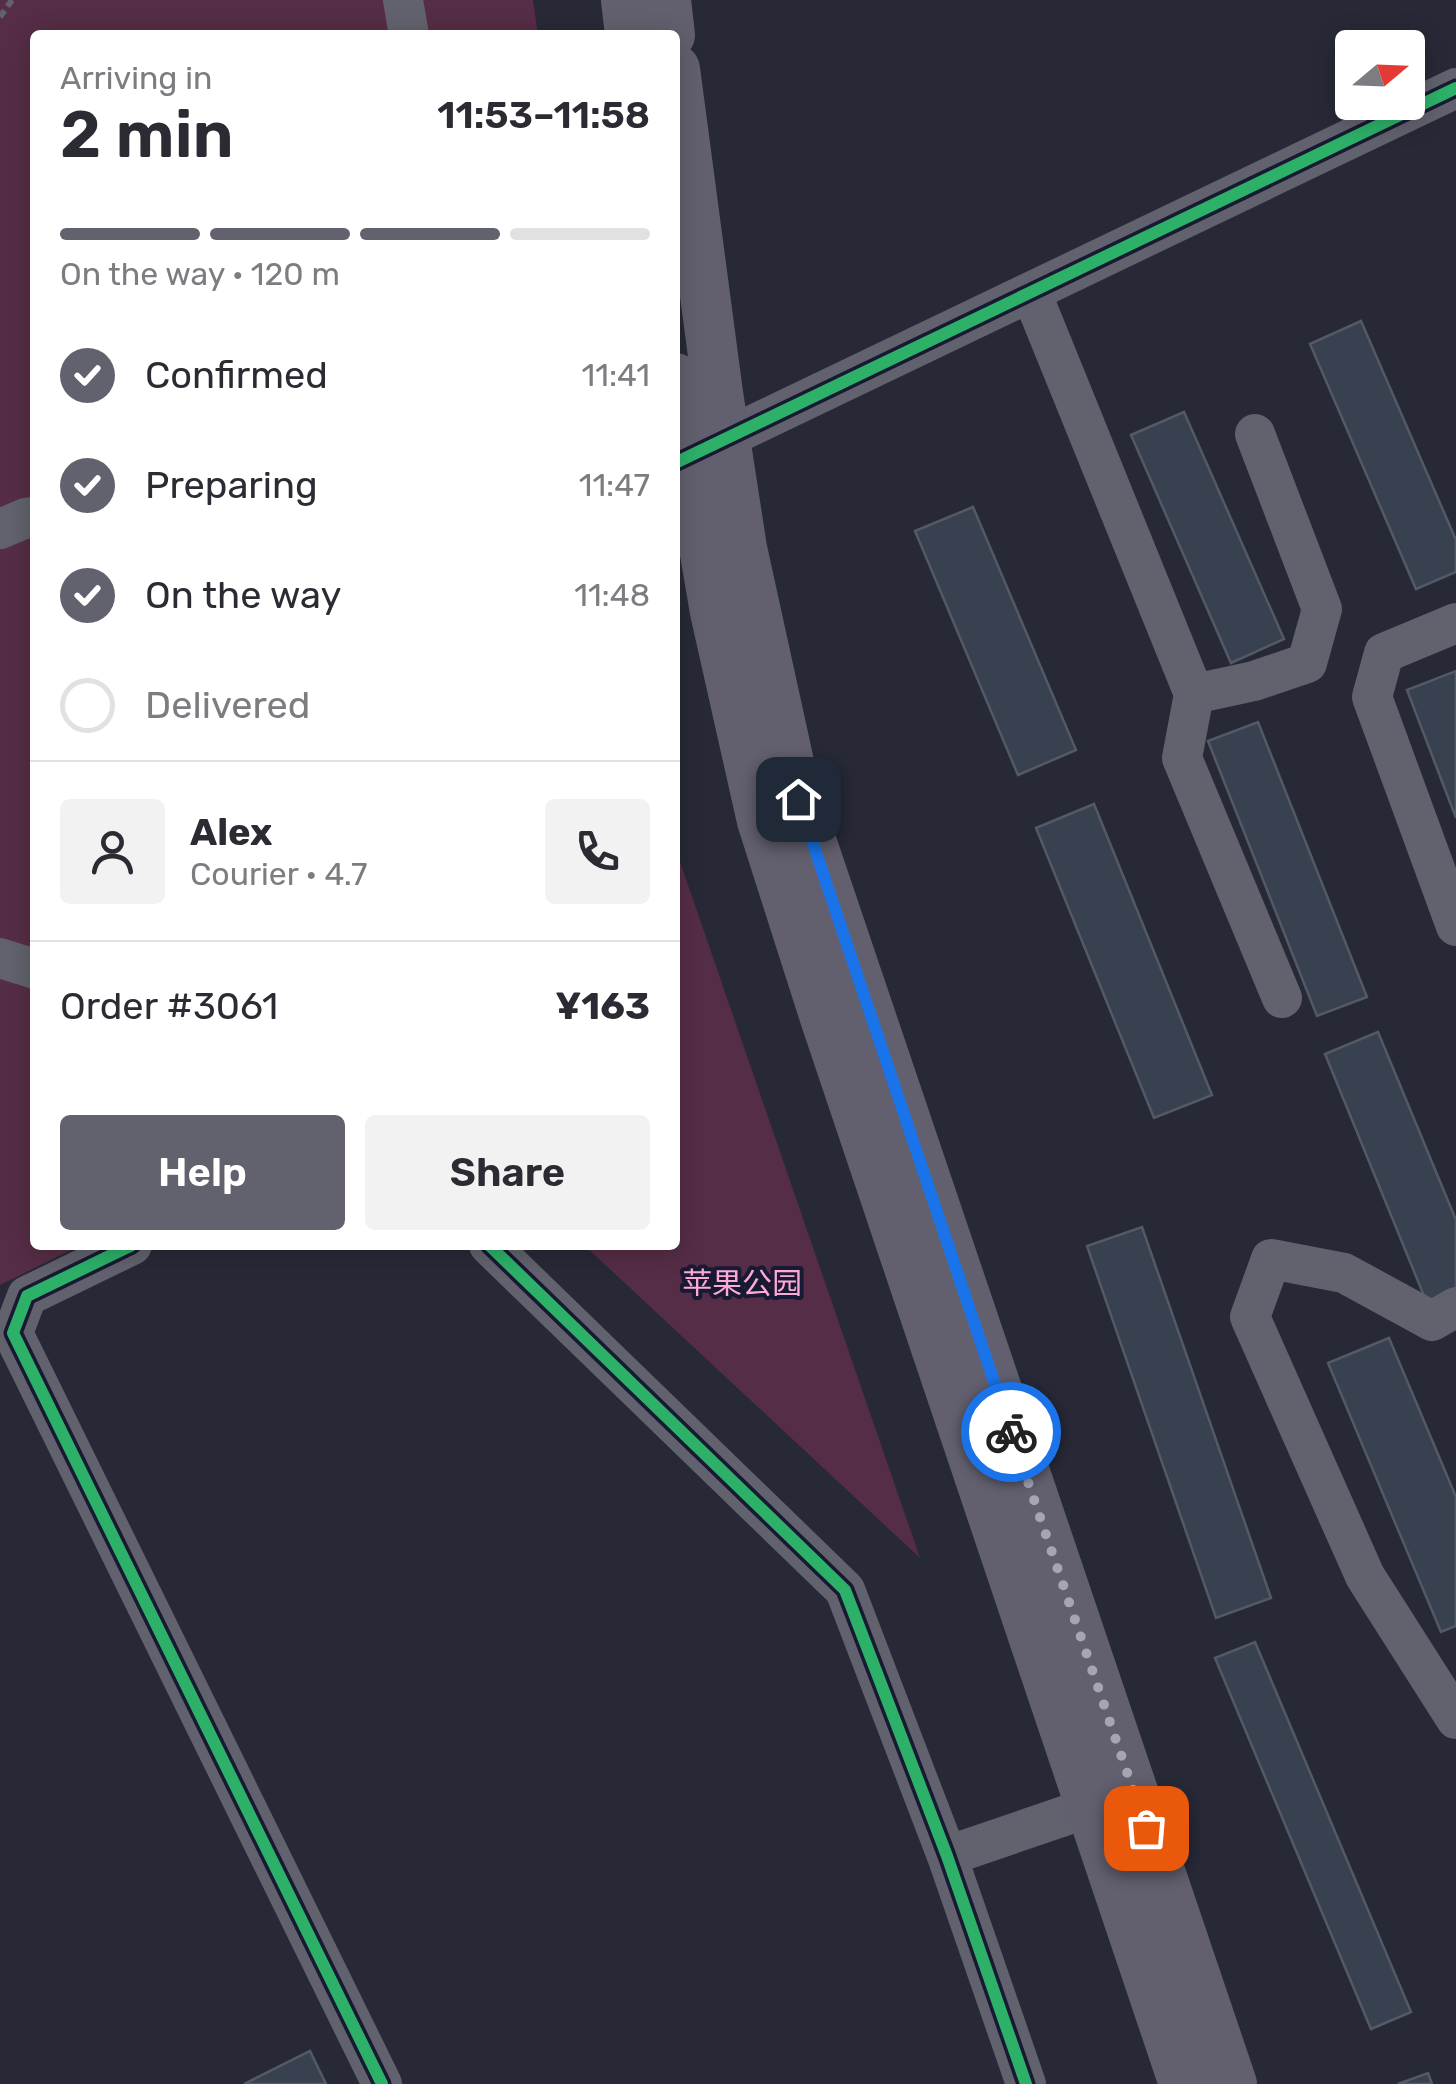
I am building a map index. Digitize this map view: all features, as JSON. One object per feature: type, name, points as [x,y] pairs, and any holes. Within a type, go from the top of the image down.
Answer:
[{"type":"main road","points":[[626,0],[629,30]]},
{"type":"main road","points":[[666,0],[669,30]]},
{"type":"main road","points":[[680,160],[696,453],[714,612],[762,821],[838,1059],[1112,1799],[1232,2084]]},
{"type":"main road","points":[[680,396],[696,453]]},
{"type":"main road","points":[[1112,1799],[1184,2084]]},
{"type":"street","points":[[403,0],[408,30]]},
{"type":"street","points":[[696,453],[1456,88]]},
{"type":"street","points":[[1031,292],[1194,694],[1182,758],[1282,998]]},
{"type":"street","points":[[1194,694],[1254,681],[1307,663],[1322,609],[1255,434]]},
{"type":"street","points":[[0,529],[30,518]]},
{"type":"street","points":[[1456,623],[1384,652],[1372,697],[1456,926]]},
{"type":"street","points":[[0,958],[30,967]]},
{"type":"street","points":[[122,1250],[27,1296],[12,1334],[382,2084]]},
{"type":"street","points":[[494,1250],[845,1590],[946,1856],[1026,2084]]},
{"type":"street","points":[[1456,1307],[1432,1321],[1344,1273],[1271,1259],[1250,1317],[1365,1576],[1456,1719]]},
{"type":"street","points":[[946,1856],[1112,1799]]},
{"type":"path","points":[[0,17],[12,0]]},
{"type":"green space","points":[[0,0],[533,0],[537,30],[30,30],[30,1250],[71,1250],[0,1285]]},
{"type":"green space","name":"苹果公园","points":[[680,861],[920,1558],[589,1250],[680,1250]]},
{"type":"building","points":[[1361,321],[1456,540],[1456,572],[1416,589],[1310,344]]},
{"type":"building","points":[[1184,412],[1284,639],[1231,663],[1131,435]]},
{"type":"building","points":[[973,507],[1076,750],[1018,775],[915,531]]},
{"type":"building","points":[[1456,671],[1456,818],[1407,690]]},
{"type":"building","points":[[1258,722],[1367,997],[1317,1016],[1208,741]]},
{"type":"building","points":[[1094,804],[1212,1095],[1154,1118],[1036,828]]},
{"type":"building","points":[[1378,1032],[1456,1220],[1456,1297],[1429,1308],[1325,1054]]},
{"type":"building","points":[[1142,1227],[1271,1598],[1216,1618],[1087,1246]]},
{"type":"building","points":[[1389,1338],[1456,1497],[1456,1626],[1441,1632],[1328,1363]]},
{"type":"building","points":[[1255,1642],[1411,2012],[1371,2029],[1215,1658]]},
{"type":"building","points":[[310,2051],[326,2084],[244,2084]]},
{"type":"building","points":[[1428,2073],[1432,2084],[1398,2084]]},
{"type":"cycle path","points":[[680,461],[1456,88]]},
{"type":"cycle path","points":[[122,1250],[27,1296],[13,1333],[382,2084]]},
{"type":"cycle path","points":[[494,1250],[845,1590],[947,1856],[1026,2084]]},
{"type":"way so far","points":[[1011,1432],[1146,1828]]},
{"type":"route","points":[[798,799],[1011,1432]]}]
